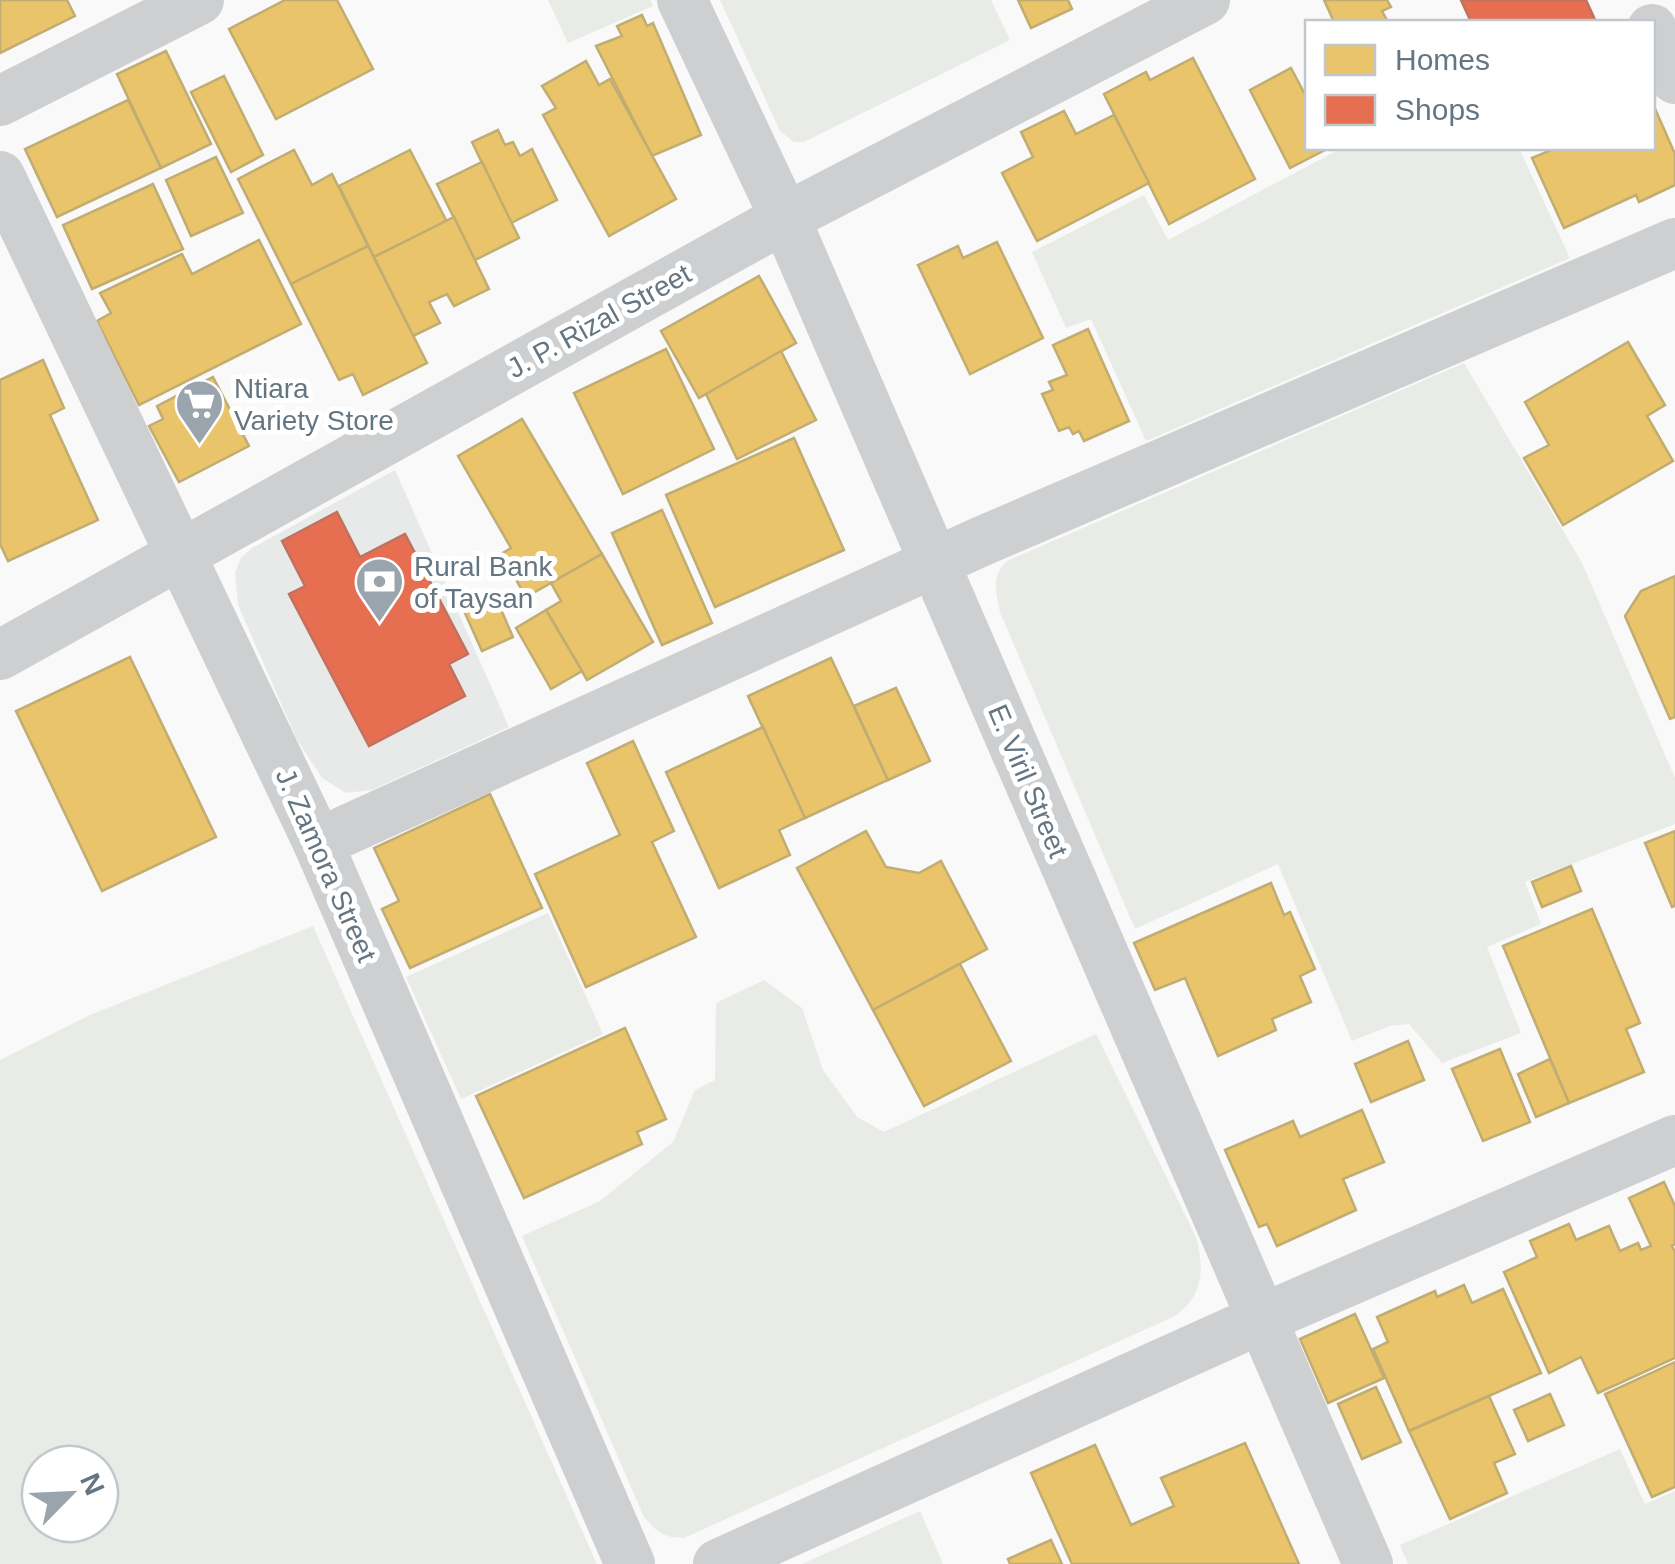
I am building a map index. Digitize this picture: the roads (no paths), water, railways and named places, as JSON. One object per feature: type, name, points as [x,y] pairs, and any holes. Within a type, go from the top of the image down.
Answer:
[{"type":"street","points":[[0,101],[198,0]]},
{"type":"street","name":"E. Viril Street","points":[[682,0],[785,218],[1368,1564]]},
{"type":"street","name":"J. P. Rizal Street","points":[[0,655],[785,218],[1205,0]]},
{"type":"street","points":[[1655,35],[1675,79]]},
{"type":"street","name":"J. Zamora Street","points":[[0,176],[318,843],[630,1564]]},
{"type":"street","points":[[318,843],[933,563],[1675,243]]},
{"type":"street","points":[[718,1564],[1262,1319],[1675,1140]]},
{"type":"place","name":"Ntiara Variety Store","points":[[199,446]]},
{"type":"place","name":"Rural Bank of Taysan","points":[[379,624]]}]
